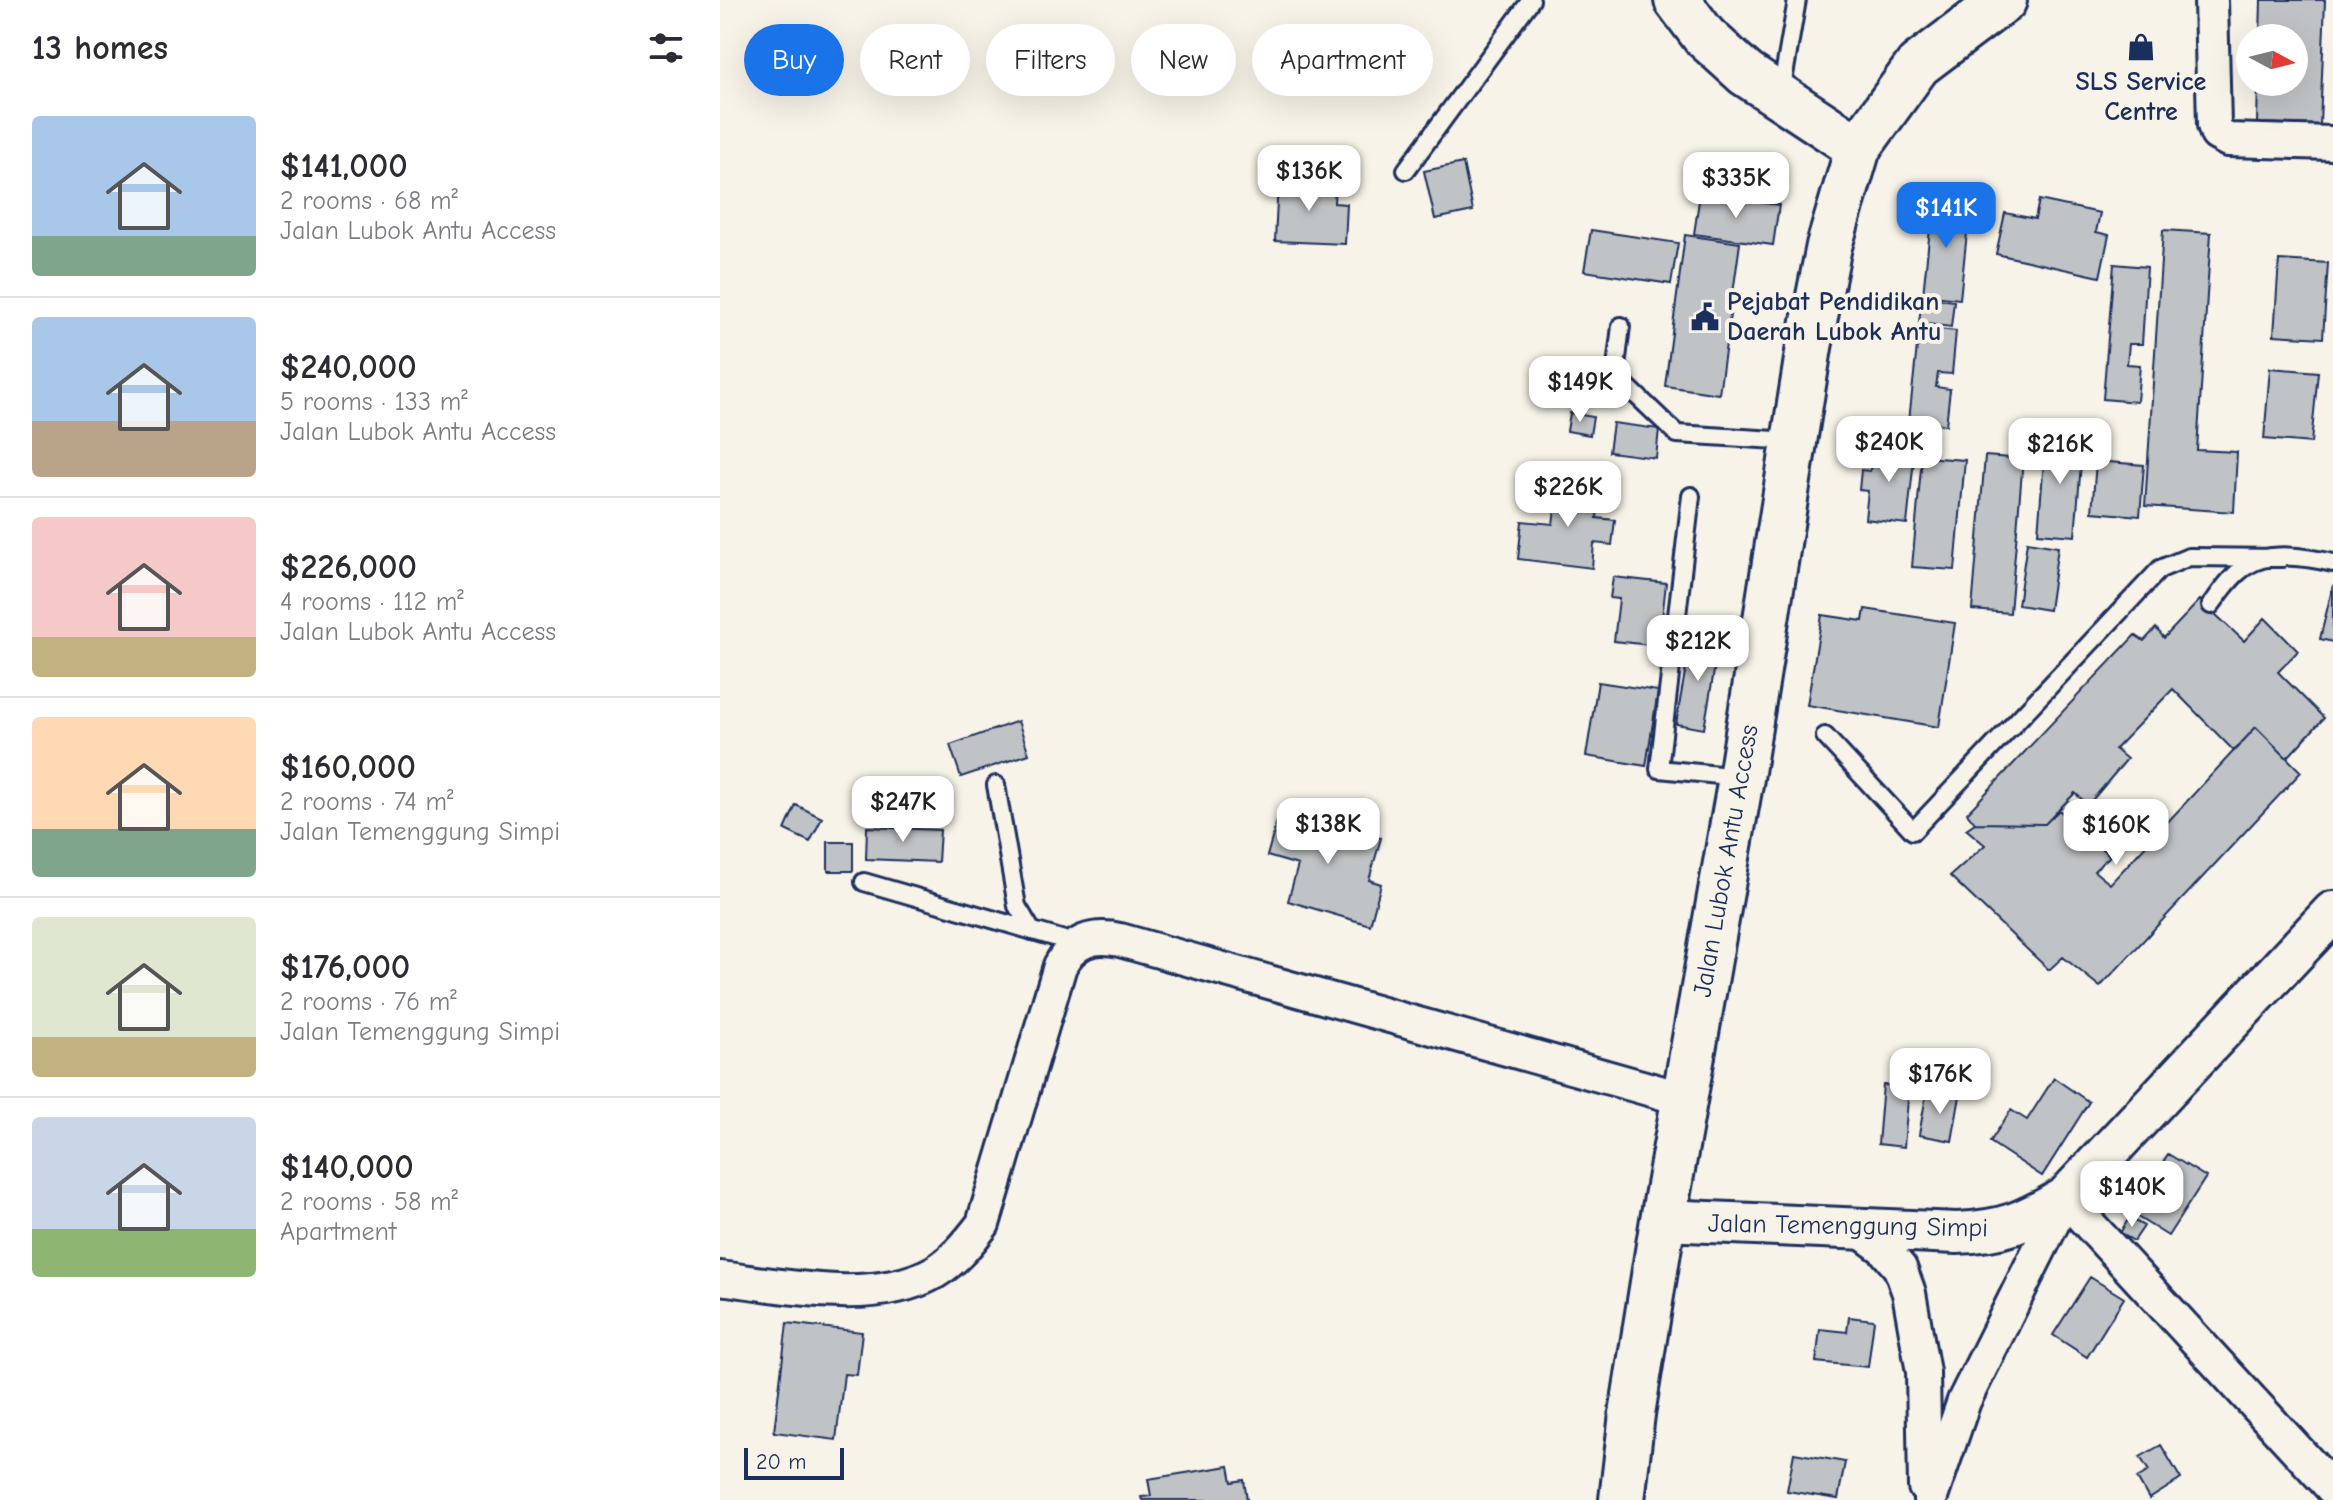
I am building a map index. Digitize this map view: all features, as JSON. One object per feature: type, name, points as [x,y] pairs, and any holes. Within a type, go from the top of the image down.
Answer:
[{"type":"main road","points":[[1677,0],[1704,36],[1746,74],[1858,148]]},
{"type":"main road","name":"Jalan Lubok Antu Access","points":[[1622,1500],[1632,1414],[1663,1220],[1741,778],[1794,441],[1829,246],[1858,148],[1918,65],[2004,0]]},
{"type":"street","points":[[2211,0],[2214,125],[2217,134],[2228,140],[2333,143]]},
{"type":"street","name":"Jalan Temenggung Simpi","points":[[1663,1220],[1860,1231],[1991,1232],[2024,1222],[2065,1198],[2333,912]]},
{"type":"street","points":[[720,1278],[837,1292],[903,1285],[935,1272],[962,1251],[983,1224],[1060,966],[1067,953],[1091,938],[1120,940],[1684,1099]]},
{"type":"street","points":[[1928,1500],[1964,1401],[2065,1198],[2333,1489]]},
{"type":"street","points":[[1860,1231],[1883,1248],[1900,1268],[1909,1293],[1923,1372],[1928,1500]]},
{"type":"lane","points":[[1406,170],[1531,0]]},
{"type":"lane","points":[[1781,96],[1797,0]]},
{"type":"lane","points":[[1621,326],[1615,375],[1677,434],[1794,441]]},
{"type":"lane","points":[[1691,496],[1659,769],[1741,778]]},
{"type":"lane","points":[[1825,736],[1913,831],[2160,569],[2189,557],[2283,558]]},
{"type":"lane","points":[[2211,605],[2233,576],[2248,564],[2265,558],[2312,558],[2333,563]]},
{"type":"lane","points":[[996,785],[1017,906],[1032,931]]},
{"type":"lane","points":[[864,882],[1078,944]]},
{"type":"building","points":[[2261,0],[2325,0],[2320,125],[2257,123],[2258,96],[2308,96],[2308,24],[2260,24]]},
{"type":"building","points":[[1463,163],[1473,211],[1435,219],[1424,171]]},
{"type":"building","points":[[1278,180],[1335,183],[1334,203],[1347,204],[1345,244],[1275,241]]},
{"type":"building","points":[[1700,194],[1779,205],[1773,245],[1694,234]]},
{"type":"building","points":[[1933,200],[1970,204],[1960,299],[1923,295]]},
{"type":"building","points":[[2039,200],[2100,213],[2096,232],[2109,235],[2100,277],[1996,254],[2005,213],[2035,219]]},
{"type":"building","points":[[1591,230],[1678,243],[1671,284],[1584,271]]},
{"type":"building","points":[[2163,230],[2211,233],[2197,450],[2237,452],[2234,512],[2145,506]]},
{"type":"building","points":[[1685,235],[1740,243],[1719,394],[1665,386]]},
{"type":"building","points":[[2279,260],[2328,263],[2323,338],[2274,335]]},
{"type":"building","points":[[2114,264],[2147,267],[2142,344],[2129,344],[2127,364],[2140,365],[2137,402],[2103,399]]},
{"type":"building","points":[[1922,297],[1954,301],[1951,327],[1919,323]]},
{"type":"building","points":[[1919,327],[1956,331],[1952,374],[1938,373],[1936,387],[1950,389],[1946,425],[1909,421]]},
{"type":"building","points":[[2270,368],[2318,372],[2311,443],[2264,439]]},
{"type":"building","points":[[1570,413],[1593,417],[1590,435],[1567,431]]},
{"type":"building","points":[[1613,423],[1659,429],[1656,458],[1609,452]]},
{"type":"building","points":[[2046,436],[2083,439],[2075,536],[2038,533]]},
{"type":"building","points":[[1872,446],[1915,450],[1907,524],[1865,519],[1868,491],[1859,490],[1861,470],[1870,471]]},
{"type":"building","points":[[1985,456],[2023,459],[2010,613],[1972,610]]},
{"type":"building","points":[[1922,457],[1965,460],[1955,570],[1912,567]]},
{"type":"building","points":[[2096,461],[2144,465],[2140,516],[2092,512]]},
{"type":"building","points":[[1559,481],[1601,486],[1597,518],[1615,520],[1612,545],[1594,543],[1592,568],[1518,559],[1522,521],[1553,524]]},
{"type":"building","points":[[2027,542],[2058,547],[2049,610],[2018,605]]},
{"type":"building","points":[[1613,577],[1666,583],[1659,646],[1614,641],[1619,599],[1610,598]]},
{"type":"building","points":[[2333,585],[2333,642],[2320,639]]},
{"type":"building","points":[[2200,600],[2244,641],[2265,618],[2298,651],[2278,672],[2324,718],[2287,758],[2256,727],[2234,751],[2173,689],[2115,749],[2127,759],[2088,805],[2075,793],[2045,824],[1975,823],[1967,813],[2135,635],[2144,641],[2156,628],[2164,638]]},
{"type":"building","points":[[1865,609],[1955,623],[1939,727],[1807,705],[1822,615],[1863,621]]},
{"type":"building","points":[[1691,638],[1719,642],[1704,729],[1676,724]]},
{"type":"building","points":[[1598,682],[1658,691],[1646,766],[1586,756]]},
{"type":"building","points":[[1018,721],[1029,754],[961,777],[950,745]]},
{"type":"building","points":[[2256,727],[2301,772],[2100,987],[2063,957],[2049,970],[1950,876],[1985,845],[1966,829],[1975,823],[2045,824],[2059,810],[2110,856],[2094,871],[2110,884]]},
{"type":"building","points":[[796,805],[822,818],[810,842],[785,830]]},
{"type":"building","points":[[1280,810],[1381,838],[1369,880],[1381,884],[1370,925],[1288,901],[1298,865],[1267,856]]},
{"type":"building","points":[[867,827],[940,830],[938,862],[866,859]]},
{"type":"building","points":[[828,842],[853,842],[853,871],[828,871]]},
{"type":"building","points":[[2054,1078],[2089,1102],[2042,1176],[1990,1142],[2011,1110],[2027,1120]]},
{"type":"building","points":[[1883,1085],[1909,1087],[1904,1147],[1878,1144]]},
{"type":"building","points":[[1927,1090],[1960,1096],[1952,1141],[1919,1135]]},
{"type":"building","points":[[2168,1154],[2206,1177],[2168,1236],[2131,1213]]},
{"type":"building","points":[[2129,1218],[2144,1226],[2134,1241],[2120,1233]]},
{"type":"building","points":[[2090,1277],[2124,1298],[2087,1357],[2053,1335]]},
{"type":"building","points":[[1849,1317],[1874,1320],[1868,1367],[1816,1362],[1820,1329],[1847,1332]]},
{"type":"building","points":[[787,1323],[862,1332],[857,1375],[844,1374],[836,1440],[774,1432]]},
{"type":"building","points":[[2161,1445],[2181,1479],[2149,1499],[2137,1478],[2149,1471],[2140,1457]]},
{"type":"building","points":[[1794,1453],[1845,1462],[1838,1499],[1787,1491]]},
{"type":"building","points":[[1229,1466],[1232,1482],[1244,1480],[1247,1500],[1142,1500],[1141,1497],[1151,1496],[1148,1479]]},
{"type":"place","name":"SLS Service Centre","points":[[2141,47]]},
{"type":"place","name":"Pejabat Pendidikan Daerah Lubok Antu","points":[[1705,317]]}]
